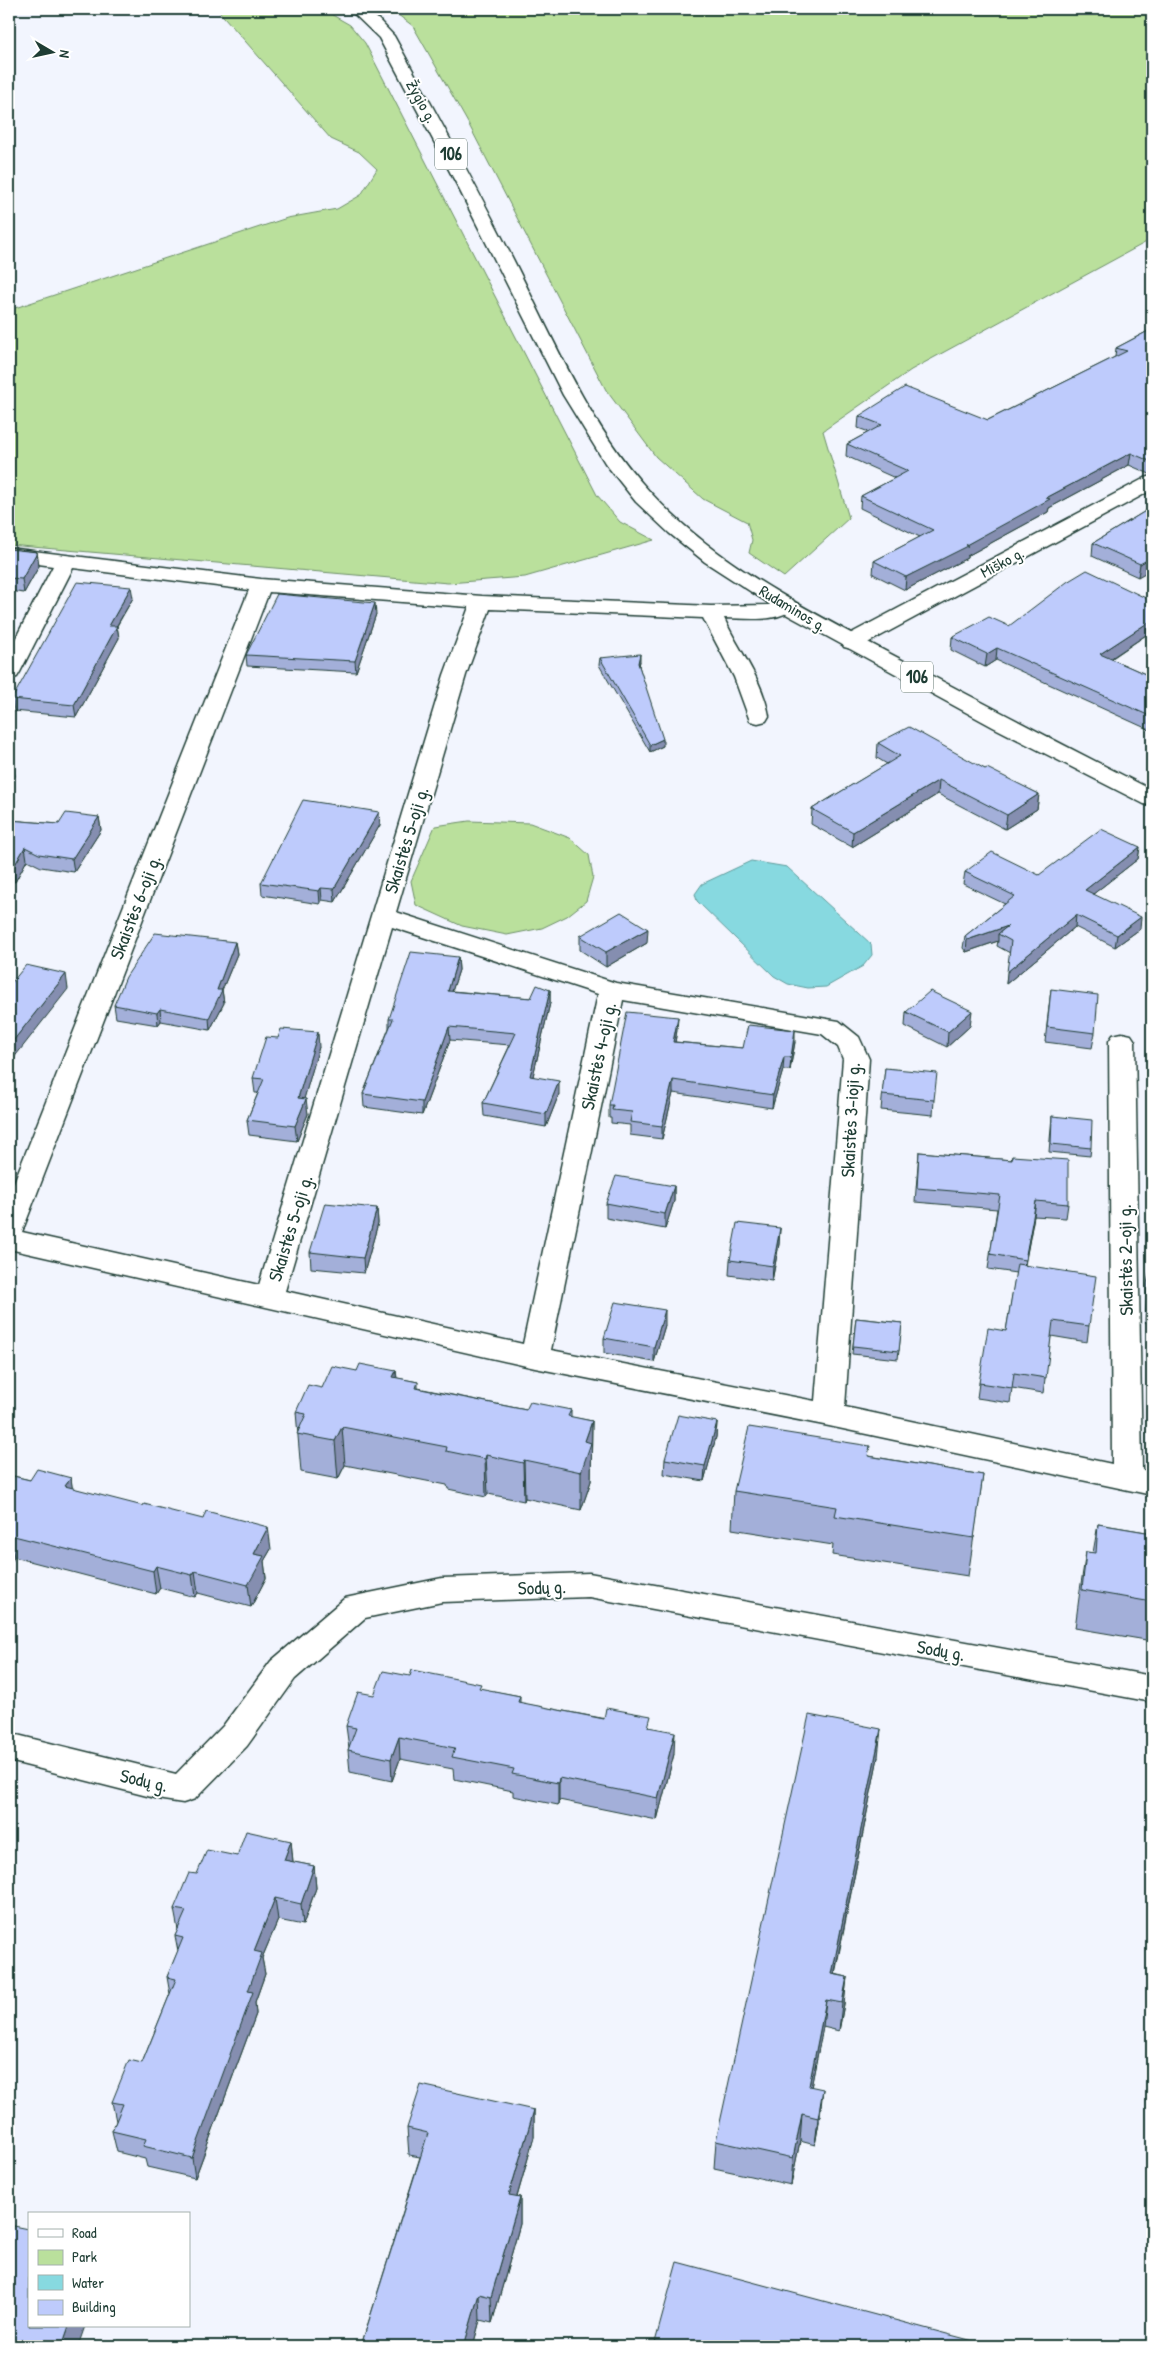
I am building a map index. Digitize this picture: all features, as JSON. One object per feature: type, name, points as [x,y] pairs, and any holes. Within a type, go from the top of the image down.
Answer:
[{"type":"street","name":"Žygio g.","points":[[356,9],[373,22],[386,36],[458,167],[530,310]]},
{"type":"street","name":"Rudaminos g.","points":[[530,310],[588,419],[616,463],[646,499],[690,541],[785,605],[1082,764],[1152,799]]},
{"type":"street","name":"Miško g.","points":[[852,642],[1143,496],[1152,482]]},
{"type":"street","points":[[9,554],[261,584],[482,602],[711,612],[772,611],[785,605]]},
{"type":"street","points":[[9,672],[66,561]]},
{"type":"street","name":"Skaistės 6-oji g.","points":[[9,1230],[261,584]]},
{"type":"street","name":"Skaistės 5-oji g.","points":[[270,1298],[455,675],[482,602]]},
{"type":"street","points":[[711,612],[717,629],[758,702],[758,716]]},
{"type":"street","name":"Skaistės 4-oji g.","points":[[383,916],[612,990],[535,1357]]},
{"type":"street","name":"Skaistės 3-ioji g.","points":[[612,990],[830,1027],[850,1043],[856,1059],[830,1415]]},
{"type":"street","name":"Skaistės 2-oji g.","points":[[1122,1041],[1140,1481]]},
{"type":"street","points":[[9,1239],[535,1357],[830,1415],[1140,1481]]},
{"type":"street","name":"Sodų g.","points":[[9,1747],[163,1786],[183,1788],[235,1736],[283,1670],[356,1607],[442,1590],[589,1585],[1152,1688]]},
{"type":"green space","points":[[217,9],[322,9],[350,25],[365,43],[597,495],[620,522],[654,540],[525,577],[448,583],[9,545],[9,310],[287,218],[337,209],[361,195],[377,169],[359,152],[331,139]]},
{"type":"green space","points":[[390,9],[1152,9],[1152,239],[911,370],[823,431],[849,518],[784,577],[749,553],[752,540],[747,522],[703,499],[656,457],[606,390],[468,123],[413,26]]},
{"type":"green space","points":[[469,821],[530,823],[570,838],[589,855],[593,877],[586,901],[567,916],[542,928],[507,935],[462,926],[416,905],[411,881],[435,826]]},
{"type":"water","points":[[751,861],[787,867],[871,944],[872,955],[863,966],[826,987],[808,988],[788,984],[774,976],[697,901],[695,894],[702,884]]},
{"type":"building","points":[[1152,329],[1152,462],[1131,453],[1046,498],[1050,499],[966,545],[968,546],[906,577],[874,561],[933,530],[861,496],[908,471],[847,444],[882,425],[859,416],[905,387],[988,420],[1127,351],[1116,348]]},
{"type":"building","points":[[1152,507],[1152,557],[1140,564],[1093,543]]},
{"type":"building","points":[[9,549],[37,552],[22,579],[9,578]]},
{"type":"building","points":[[1087,570],[1152,601],[1152,620],[1100,654],[1152,677],[1152,717],[997,648],[987,654],[952,637],[989,617],[1009,626],[1067,582]]},
{"type":"building","points":[[77,582],[131,587],[109,626],[117,626],[74,705],[12,699]]},
{"type":"building","points":[[277,594],[375,603],[355,661],[246,655]]},
{"type":"building","points":[[640,654],[638,663],[663,739],[650,745],[600,658]]},
{"type":"building","points":[[909,727],[985,769],[987,768],[1039,794],[1007,815],[939,780],[853,832],[812,809],[900,756],[878,743]]},
{"type":"building","points":[[9,762],[13,763],[9,770]]},
{"type":"building","points":[[303,800],[379,812],[334,889],[321,888],[319,891],[261,883]]},
{"type":"building","points":[[66,813],[99,817],[72,859],[39,854],[25,847],[13,868],[9,868],[9,820],[59,824]]},
{"type":"building","points":[[1101,829],[1140,847],[1085,890],[1141,917],[1117,935],[1076,915],[1007,972],[1011,941],[998,934],[1008,926],[967,940],[965,936],[1015,896],[965,872],[992,852],[1039,875]]},
{"type":"building","points":[[621,912],[648,929],[606,952],[580,936]]},
{"type":"building","points":[[155,933],[235,942],[217,990],[222,990],[209,1018],[160,1009],[157,1013],[114,1005],[126,977]]},
{"type":"building","points":[[411,952],[458,957],[448,991],[531,998],[537,985],[550,990],[530,1076],[559,1081],[546,1114],[483,1103],[516,1033],[449,1027],[422,1102],[363,1094],[393,1019],[389,1019]]},
{"type":"building","points":[[26,965],[66,974],[9,1046],[9,986]]},
{"type":"building","points":[[1051,989],[1098,995],[1095,1033],[1047,1027]]},
{"type":"building","points":[[930,991],[972,1011],[948,1032],[906,1012]]},
{"type":"building","points":[[627,1012],[678,1017],[673,1042],[743,1048],[748,1025],[795,1030],[791,1057],[784,1057],[773,1095],[673,1080],[662,1126],[630,1122],[632,1112],[612,1110],[613,1105],[609,1105]]},
{"type":"building","points":[[281,1029],[318,1032],[298,1098],[306,1099],[295,1126],[247,1120],[264,1079],[253,1078],[266,1037],[278,1038]]},
{"type":"building","points":[[885,1068],[937,1073],[934,1100],[882,1095]]},
{"type":"building","points":[[1052,1116],[1092,1120],[1091,1148],[1051,1144]]},
{"type":"building","points":[[919,1152],[1012,1160],[1012,1156],[1068,1160],[1068,1204],[1036,1201],[1025,1260],[990,1254],[1000,1195],[917,1188]]},
{"type":"building","points":[[616,1176],[674,1186],[665,1214],[606,1203]]},
{"type":"building","points":[[325,1203],[377,1208],[363,1258],[310,1252]]},
{"type":"building","points":[[737,1223],[780,1228],[773,1266],[730,1260]]},
{"type":"building","points":[[1017,1264],[1096,1276],[1089,1326],[1053,1321],[1046,1378],[1014,1373],[1012,1388],[979,1383],[988,1328],[1006,1331]]},
{"type":"building","points":[[1150,1269],[1152,1270],[1152,1309],[1148,1309]]},
{"type":"building","points":[[615,1302],[665,1310],[654,1347],[604,1338]]},
{"type":"building","points":[[856,1318],[902,1323],[899,1351],[853,1346]]},
{"type":"building","points":[[360,1364],[396,1371],[393,1377],[418,1382],[416,1388],[526,1410],[530,1402],[571,1410],[568,1416],[592,1421],[585,1441],[591,1443],[581,1472],[524,1460],[523,1463],[486,1455],[485,1459],[446,1451],[447,1447],[342,1427],[335,1441],[297,1434],[306,1414],[296,1412],[308,1385],[322,1388],[332,1366],[357,1371]]},
{"type":"building","points":[[678,1415],[717,1422],[705,1466],[665,1459]]},
{"type":"building","points":[[749,1427],[870,1446],[868,1456],[983,1475],[974,1538],[835,1516],[837,1507],[734,1491]]},
{"type":"building","points":[[37,1469],[71,1478],[65,1486],[143,1506],[144,1504],[203,1519],[206,1511],[268,1527],[254,1554],[264,1556],[248,1585],[195,1571],[192,1575],[156,1566],[153,1571],[10,1535],[9,1537],[9,1475],[30,1480]]},
{"type":"building","points":[[1098,1524],[1152,1533],[1152,1602],[1082,1590],[1086,1552],[1096,1553]]},
{"type":"building","points":[[412,1670],[481,1684],[479,1688],[520,1696],[518,1702],[604,1719],[606,1708],[651,1716],[648,1727],[675,1732],[658,1798],[559,1778],[558,1783],[512,1774],[514,1769],[452,1757],[455,1748],[399,1737],[391,1759],[348,1750],[356,1728],[346,1726],[358,1692],[374,1695],[383,1671],[410,1676]]},
{"type":"building","points":[[809,1715],[881,1729],[832,1974],[847,1977],[842,2003],[826,2000],[809,2086],[823,2089],[818,2118],[802,2114],[793,2158],[716,2141]]},
{"type":"building","points":[[246,1831],[291,1841],[284,1860],[314,1866],[301,1904],[275,1898],[254,1951],[262,1953],[248,1991],[253,1992],[192,2158],[143,2146],[146,2139],[112,2131],[123,2104],[112,2102],[129,2060],[142,2063],[176,1979],[167,1977],[183,1938],[175,1936],[186,1911],[174,1909],[189,1873],[197,1874],[207,1850],[237,1856]]},
{"type":"building","points":[[421,2085],[534,2110],[509,2195],[520,2197],[491,2297],[479,2294],[464,2346],[361,2346],[428,2133],[407,2128]]},
{"type":"building","points":[[9,2225],[28,2229],[28,2328],[68,2328],[62,2346],[9,2346]]},
{"type":"building","points":[[677,2262],[992,2346],[654,2346]]}]
